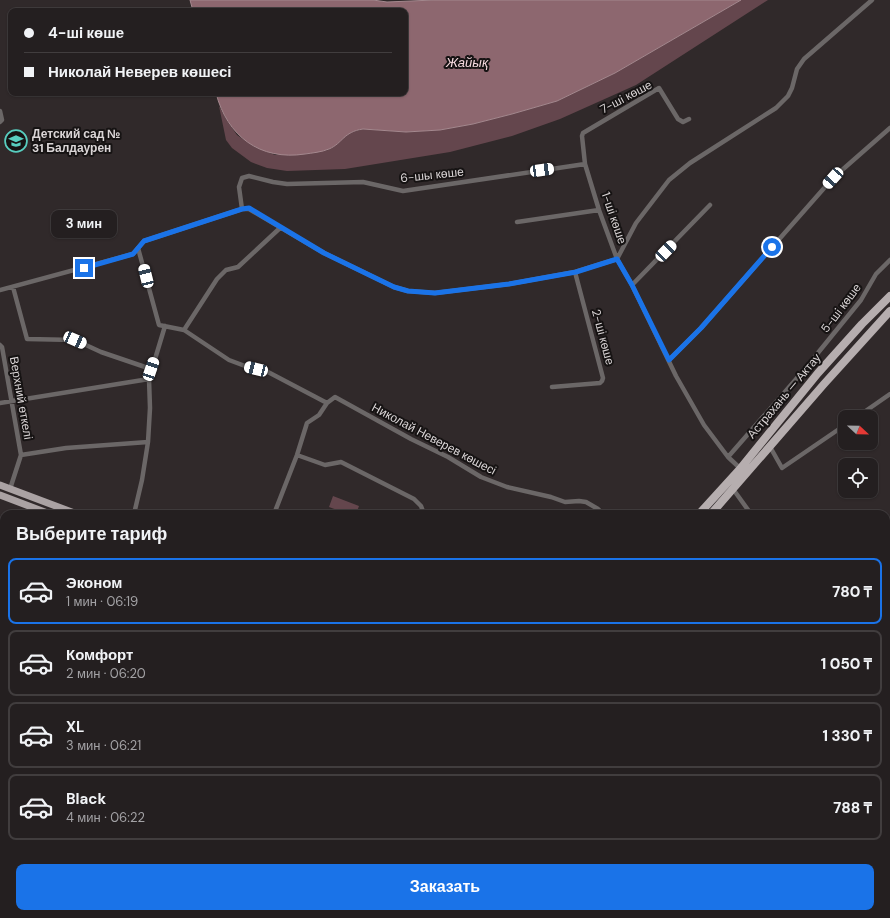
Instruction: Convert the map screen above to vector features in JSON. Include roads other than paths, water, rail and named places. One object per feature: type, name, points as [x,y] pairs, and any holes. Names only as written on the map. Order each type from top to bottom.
[{"type":"highway","name":"Астрахань — Актау","points":[[715,510],[733,489],[765,438],[818,373],[862,324],[890,296]]},
{"type":"highway","name":"Астрахань — Актау","points":[[703,510],[770,446],[862,340],[890,311]]},
{"type":"main road","points":[[0,485],[66,510]]},
{"type":"main road","points":[[0,495],[39,510]]},
{"type":"street","points":[[0,290],[133,254],[144,241],[249,208],[280,228],[324,253],[394,287],[408,291],[435,293],[509,284],[576,272],[617,259],[636,223],[669,180],[690,163],[776,108],[788,96],[792,88],[797,69],[804,59],[872,0]]},
{"type":"street","name":"7-шi көше","points":[[583,133],[658,88],[678,119],[683,122],[689,119]]},
{"type":"street","points":[[0,111],[2,120],[0,122]]},
{"type":"street","points":[[669,360],[701,328],[833,178],[890,128]]},
{"type":"street","name":"1-ші көше","points":[[583,133],[585,164],[599,210],[617,259],[632,285],[676,376],[704,425],[728,457],[743,471]]},
{"type":"street","name":"6-шы көше","points":[[242,209],[239,187],[242,178],[249,176],[287,184],[363,182],[403,191],[585,164]]},
{"type":"street","points":[[632,285],[710,205]]},
{"type":"street","points":[[517,222],[599,210]]},
{"type":"street","points":[[184,330],[217,280],[226,270],[238,267],[280,228]]},
{"type":"street","points":[[138,248],[158,323],[161,326],[184,330],[229,360],[268,372],[327,403],[318,415],[307,423],[297,455],[276,510]]},
{"type":"street","name":"5-шi көше","points":[[728,457],[804,370],[861,300],[876,274],[890,260]]},
{"type":"street","name":"2-ші көше","points":[[552,387],[600,383],[602,382],[603,378],[576,272]]},
{"type":"street","points":[[13,287],[27,339],[75,340],[101,352],[151,369]]},
{"type":"street","points":[[135,510],[142,480],[148,442],[150,408],[149,379],[165,326]]},
{"type":"street","name":"Верхний өткелі","points":[[0,345],[2,347],[21,455]]},
{"type":"street","points":[[0,403],[149,379]]},
{"type":"street","points":[[866,410],[890,394]]},
{"type":"street","name":"Николай Неверев көшесі","points":[[327,403],[335,397],[481,477],[507,487],[551,497],[565,502],[586,502],[600,510]]},
{"type":"street","points":[[765,438],[782,468],[838,430]]},
{"type":"street","points":[[10,489],[21,455],[66,448],[148,442]]},
{"type":"street","points":[[297,455],[325,465],[341,462],[414,499],[421,506],[422,510]]},
{"type":"street","points":[[733,489],[747,510]]},
{"type":"water","name":"Жайық","points":[[190,0],[373,0],[387,2],[434,0],[741,0],[615,73],[557,101],[473,124],[440,130],[406,132],[363,129],[356,130],[347,135],[334,147],[326,150],[289,155],[260,149],[237,133],[228,122],[217,96],[408,96],[408,8],[192,8]]},
{"type":"place","name":"Детский сад № 31 Балдаурен","points":[[16,141]]}]
